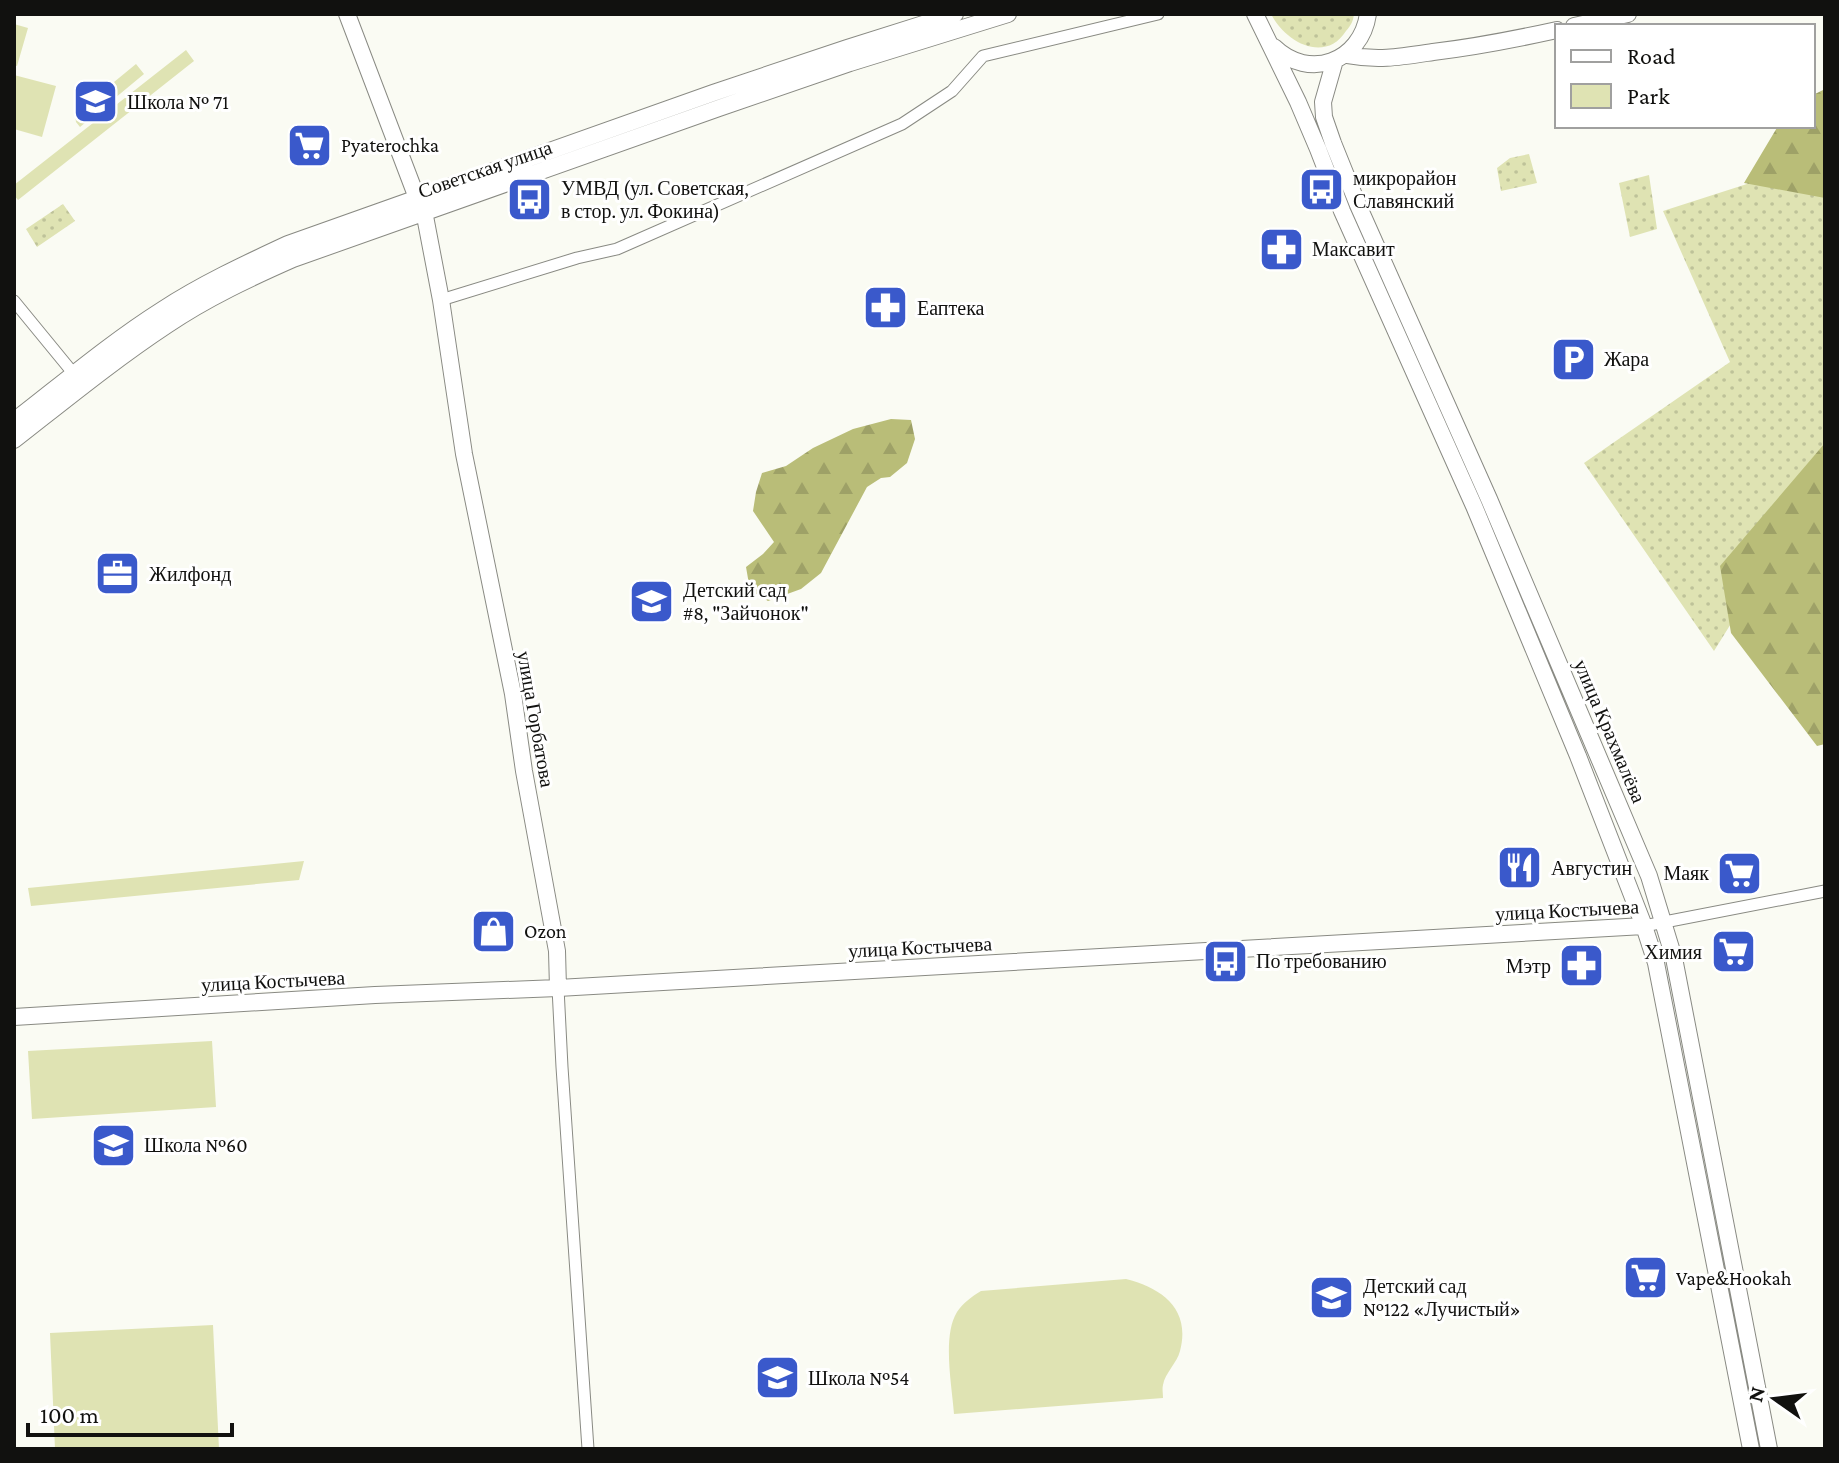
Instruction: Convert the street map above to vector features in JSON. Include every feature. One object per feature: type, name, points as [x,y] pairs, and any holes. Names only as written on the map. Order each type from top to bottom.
[{"type":"main road","name":"улица Горбатова","points":[[347,14],[421,204],[441,300],[464,454],[513,694],[557,951],[558,988]]},
{"type":"main road","name":"Советская улица","points":[[14,421],[168,324],[239,284],[293,259],[421,204],[743,83],[955,14]]},
{"type":"main road","name":"Советская улица","points":[[421,204],[1008,14]]},
{"type":"main road","name":"улица Крахмалёва","points":[[1255,14],[1318,149],[1342,211],[1474,506],[1578,756],[1644,926],[1659,978],[1751,1449]]},
{"type":"main road","name":"улица Крахмалёва","points":[[1368,14],[1363,33],[1340,58],[1323,102],[1324,117],[1358,205],[1489,499],[1649,876],[1674,958],[1769,1449]]},
{"type":"main road","points":[[1583,24],[1628,14]]},
{"type":"main road","points":[[1269,42],[1301,63],[1319,65],[1340,58],[1386,59],[1479,46],[1555,30]]},
{"type":"main road","name":"Советская улица","points":[[14,440],[79,380]]},
{"type":"main road","name":"улица Костычева","points":[[14,1017],[359,995],[558,988],[1644,926]]},
{"type":"street","points":[[441,300],[577,258],[617,249],[902,124],[952,91],[983,56],[1158,14]]},
{"type":"street","points":[[14,301],[79,380]]},
{"type":"street","name":"улица Костычева","points":[[1644,926],[1825,891]]},
{"type":"street","name":"улица Горбатова","points":[[558,988],[588,1449]]},
{"type":"green space","points":[[1271,14],[1354,14],[1350,25],[1337,41],[1317,48],[1295,40]]},
{"type":"green space","points":[[14,24],[28,28],[17,66],[14,65]]},
{"type":"green space","points":[[186,50],[194,61],[18,200],[14,195],[14,185]]},
{"type":"green space","points":[[136,64],[144,74],[80,127],[75,114]]},
{"type":"green space","points":[[14,75],[56,86],[42,137],[14,129]]},
{"type":"green space","points":[[1825,89],[1825,198],[1744,183],[1777,128],[1815,128],[1815,94]]},
{"type":"green space","points":[[1529,154],[1537,183],[1501,191],[1497,168],[1510,158]]},
{"type":"green space","points":[[1778,174],[1825,189],[1825,501],[1801,511],[1714,651],[1584,463],[1730,362],[1663,211]]},
{"type":"green space","points":[[1649,175],[1657,229],[1630,237],[1619,183]]},
{"type":"green space","points":[[63,204],[75,221],[37,247],[26,229]]},
{"type":"green space","points":[[891,419],[911,420],[915,439],[907,463],[890,477],[881,478],[867,487],[821,573],[801,589],[768,601],[750,590],[746,567],[774,542],[753,511],[762,473],[786,466],[813,448],[853,429]]},
{"type":"green space","points":[[1825,443],[1825,744],[1817,746],[1731,633],[1720,566]]},
{"type":"green space","points":[[304,861],[299,880],[31,906],[28,888]]},
{"type":"green space","points":[[212,1041],[216,1107],[32,1119],[28,1051]]},
{"type":"green space","points":[[1126,1279],[1162,1295],[1171,1303],[1181,1323],[1180,1351],[1164,1381],[1163,1398],[954,1414],[950,1334],[957,1312],[971,1298],[981,1291]]},
{"type":"green space","points":[[213,1325],[219,1449],[55,1449],[50,1333]]},
{"type":"place","name":"Школа № 71","points":[[96,102]]},
{"type":"place","name":"Pyaterochka","points":[[310,145]]},
{"type":"place","name":"микрорайон Славянский","points":[[1322,190]]},
{"type":"place","name":"УМВД (ул. Советская, в стор. ул. Фокина)","points":[[530,200]]},
{"type":"place","name":"Максавит","points":[[1281,249]]},
{"type":"place","name":"Еаптека","points":[[886,308]]},
{"type":"place","name":"Жара","points":[[1573,359]]},
{"type":"place","name":"Жилфонд","points":[[118,574]]},
{"type":"place","name":"Детский сад #8, \"Зайчонок\"","points":[[652,602]]},
{"type":"place","name":"Августин","points":[[1520,868]]},
{"type":"place","name":"Маяк","points":[[1740,873]]},
{"type":"place","name":"Ozon","points":[[493,931]]},
{"type":"place","name":"Химия","points":[[1733,952]]},
{"type":"place","name":"По требованию","points":[[1225,961]]},
{"type":"place","name":"Мэтр","points":[[1582,966]]},
{"type":"place","name":"Школа №60","points":[[113,1145]]},
{"type":"place","name":"Vape&Hookah","points":[[1645,1278]]},
{"type":"place","name":"Детский сад №122 «Лучистый»","points":[[1332,1297]]},
{"type":"place","name":"Школа №54","points":[[777,1378]]}]
